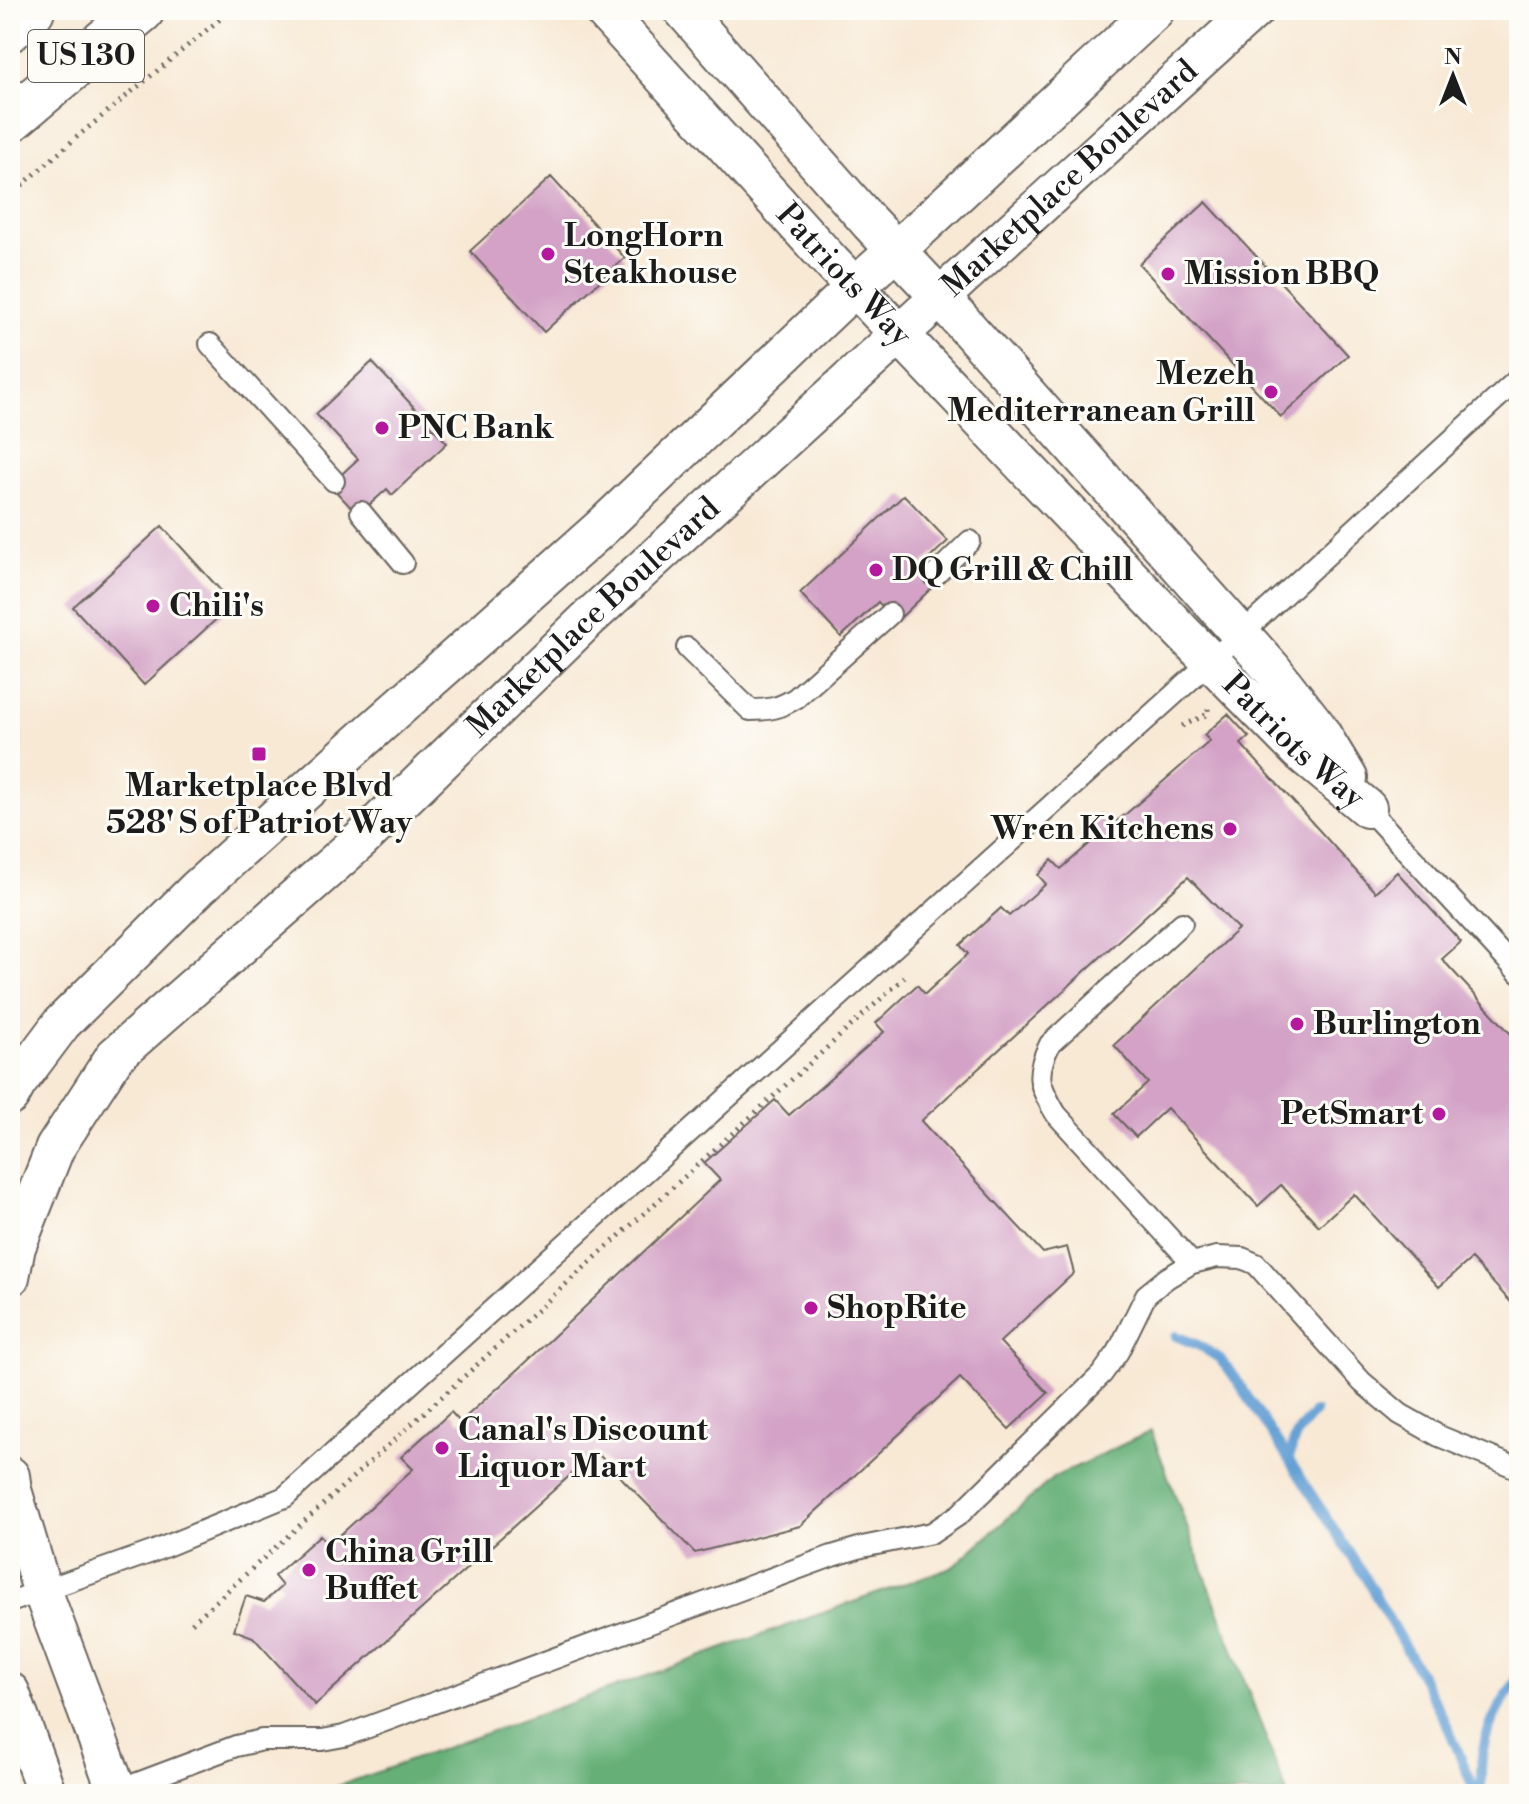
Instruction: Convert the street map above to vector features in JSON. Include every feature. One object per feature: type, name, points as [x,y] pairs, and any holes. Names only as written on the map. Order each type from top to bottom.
[{"type":"highway","name":"US 130","points":[[10,29],[32,10]]},
{"type":"highway","name":"US 130","points":[[10,120],[142,10]]},
{"type":"street","name":"Patriots Way","points":[[603,10],[899,335],[1210,661],[1299,751],[1367,808]]},
{"type":"street","name":"Patriots Way","points":[[683,10],[870,223],[940,297],[1272,669],[1317,727],[1367,808]]},
{"type":"street","name":"Marketplace Boulevard","points":[[10,1096],[62,1023],[198,888],[600,529],[855,287],[1155,10]]},
{"type":"street","name":"Marketplace Boulevard","points":[[10,1277],[16,1247],[55,1148],[115,1056],[362,839],[588,619],[1254,10]]},
{"type":"street","points":[[10,1476],[26,1596],[115,1793]]},
{"type":"street","points":[[10,1692],[47,1794]]},
{"type":"lane","points":[[210,344],[334,481]]},
{"type":"lane","points":[[26,1596],[152,1552],[285,1497],[1241,634],[1519,378]]},
{"type":"lane","points":[[361,512],[403,563]]},
{"type":"lane","points":[[934,576],[970,541]]},
{"type":"lane","points":[[687,648],[750,710],[779,708],[796,698],[890,614]]},
{"type":"lane","points":[[1367,808],[1519,973]]},
{"type":"lane","points":[[1182,923],[1050,1044],[1041,1062],[1041,1088],[1056,1114],[1192,1263]]},
{"type":"lane","points":[[115,1793],[236,1746],[262,1740],[322,1740],[344,1736],[832,1556],[932,1533],[960,1514],[1102,1374],[1118,1352],[1146,1295],[1192,1263],[1217,1257],[1242,1258],[1256,1264],[1362,1382],[1400,1414],[1439,1436],[1519,1469]]},
{"type":"path","points":[[10,196],[231,10]]},
{"type":"path","points":[[1182,726],[1208,714],[1208,707]]},
{"type":"path","points":[[192,1623],[911,971]]},
{"type":"green space","points":[[1151,1431],[1287,1794],[316,1794],[954,1566],[1054,1477]]},
{"type":"building","name":"LongHorn Steakhouse","points":[[551,177],[625,258],[544,332],[470,251]]},
{"type":"building","points":[[1206,202],[1348,355],[1281,417],[1139,264]]},
{"type":"building","name":"PNC Bank","points":[[372,362],[447,443],[392,495],[387,489],[358,515],[330,485],[358,459],[316,414]]},
{"type":"building","name":"DQ Grill & Chill","points":[[904,495],[948,541],[923,564],[939,581],[897,621],[878,602],[841,637],[800,593]]},
{"type":"building","name":"Chili's","points":[[162,526],[233,604],[144,685],[73,607]]},
{"type":"building","points":[[1228,714],[1249,737],[1241,744],[1375,892],[1397,872],[1461,942],[1442,959],[1519,1043],[1519,1311],[1471,1259],[1439,1287],[1354,1194],[1319,1226],[1281,1185],[1258,1206],[1167,1108],[1136,1137],[1114,1114],[1148,1083],[1114,1045],[1238,929],[1188,877],[921,1121],[1043,1253],[1067,1247],[1074,1273],[1000,1342],[1048,1393],[1009,1429],[960,1378],[800,1526],[695,1553],[596,1452],[315,1705],[253,1637],[234,1630],[246,1596],[264,1602],[282,1586],[274,1576],[320,1535],[329,1545],[413,1469],[401,1457],[451,1412],[460,1422],[720,1180],[704,1163],[775,1100],[789,1115],[884,1032],[876,1023],[917,985],[925,994],[968,954],[960,945],[1001,908],[1009,916],[1046,884],[1038,875],[1052,860],[1061,869],[1096,838],[1086,831],[1104,815],[1113,824],[1127,813],[1210,741],[1204,735]]},
{"type":"waterway","points":[[1176,1336],[1219,1358],[1236,1379],[1365,1577],[1448,1727],[1476,1794]]},
{"type":"waterway","points":[[1289,1460],[1298,1433],[1315,1412]]},
{"type":"waterway","points":[[1481,1794],[1481,1761],[1488,1730],[1519,1677]]},
{"type":"place","name":"LongHorn Steakhouse","points":[[548,254]]},
{"type":"place","name":"Mission BBQ","points":[[1168,274]]},
{"type":"place","name":"Mezeh Mediterranean Grill","points":[[1271,392]]},
{"type":"place","name":"PNC Bank","points":[[382,428]]},
{"type":"place","name":"DQ Grill & Chill","points":[[876,570]]},
{"type":"place","name":"Chili's","points":[[153,606]]},
{"type":"place","name":"Marketplace Blvd 528' S of Patriot Way","points":[[259,754]]},
{"type":"place","name":"Wren Kitchens","points":[[1230,829]]},
{"type":"place","name":"Burlington","points":[[1297,1024]]},
{"type":"place","name":"PetSmart","points":[[1439,1114]]},
{"type":"place","name":"ShopRite","points":[[811,1308]]},
{"type":"place","name":"Canal's Discount Liquor Mart","points":[[442,1448]]},
{"type":"place","name":"China Grill Buffet","points":[[309,1570]]}]
